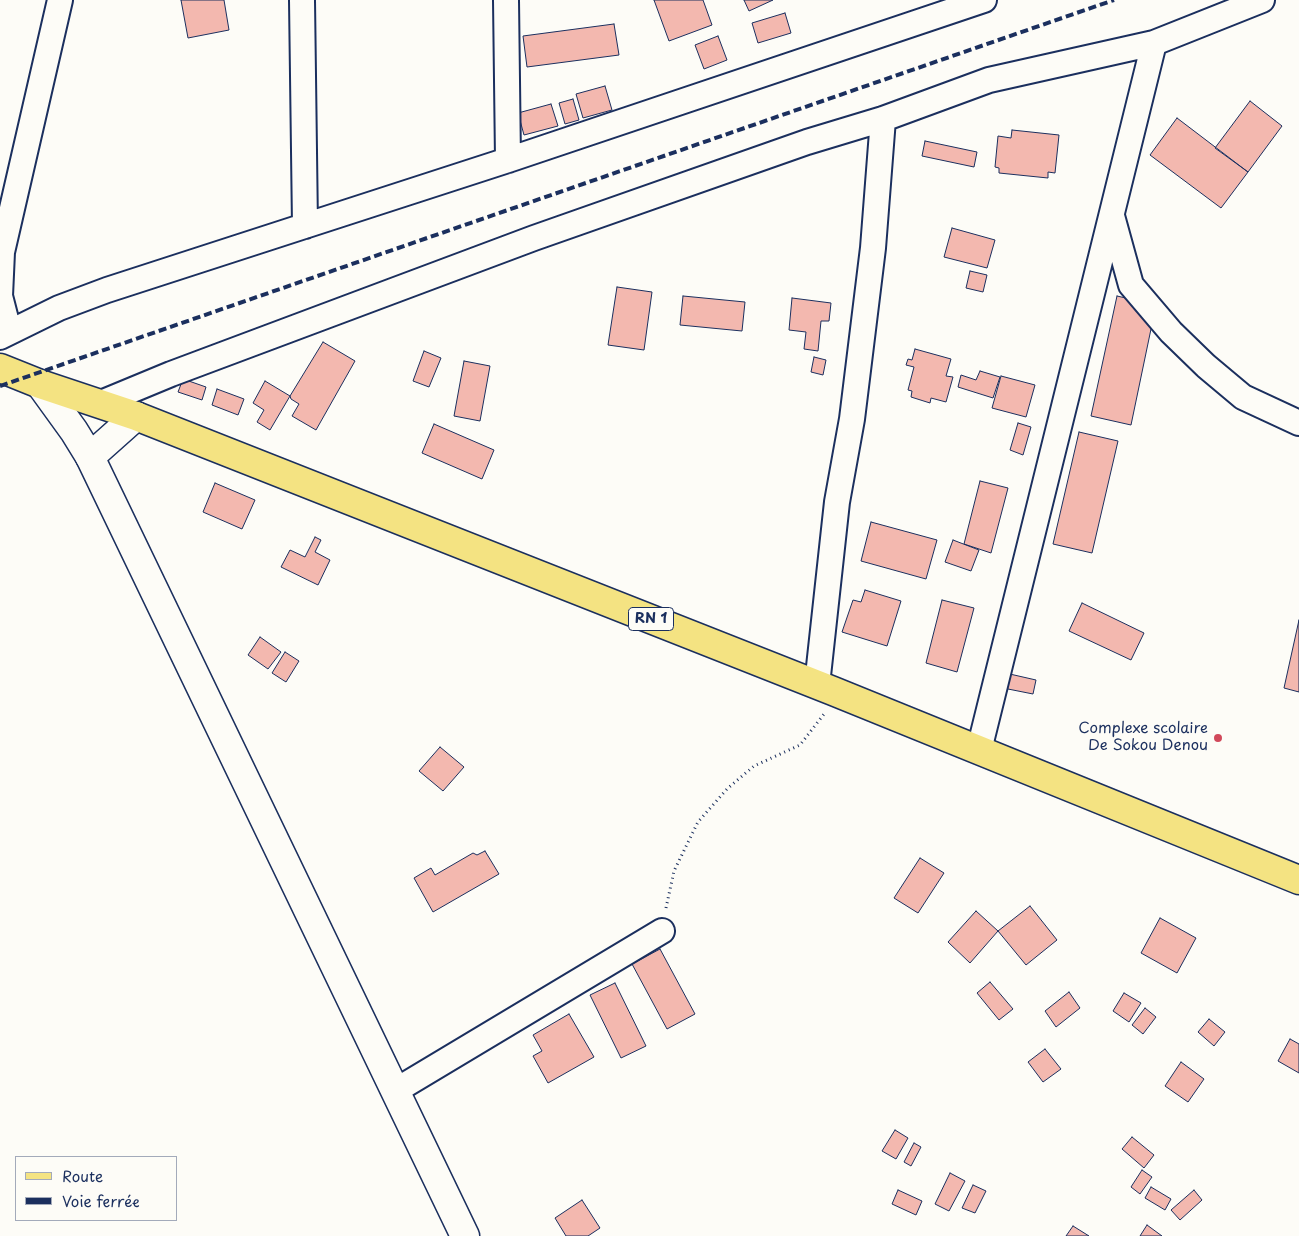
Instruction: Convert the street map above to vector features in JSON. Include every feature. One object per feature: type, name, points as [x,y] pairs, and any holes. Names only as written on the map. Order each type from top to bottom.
[{"type":"main road","name":"RN 1","points":[[0,368],[40,384],[136,416],[825,688],[1299,880]]},
{"type":"street","points":[[60,0],[2,252],[0,296],[4,334],[59,308],[107,290],[508,160],[984,0]]},
{"type":"street","points":[[302,0],[305,226]]},
{"type":"street","points":[[506,0],[508,160]]},
{"type":"street","points":[[101,403],[171,374],[534,238],[807,142],[883,119],[989,80],[1154,43],[1262,0]]},
{"type":"street","points":[[979,750],[1154,43]]},
{"type":"street","points":[[825,688],[837,502],[852,419],[872,248],[883,119]]},
{"type":"street","points":[[1112,214],[1131,285],[1171,332],[1206,366],[1244,397],[1299,423]]},
{"type":"street","points":[[40,384],[90,457],[465,1236]]},
{"type":"street","points":[[90,457],[136,416]]},
{"type":"street","points":[[396,1091],[662,931]]},
{"type":"path","points":[[662,931],[674,871],[698,822],[727,789],[754,766],[800,745],[822,720],[825,688]]},
{"type":"building","points":[[181,0],[224,0],[229,30],[188,38]]},
{"type":"building","points":[[654,0],[703,0],[712,25],[669,41]]},
{"type":"building","points":[[744,0],[773,0],[749,11]]},
{"type":"building","points":[[785,13],[791,33],[758,43],[752,23]]},
{"type":"building","points":[[614,24],[619,55],[527,67],[523,36]]},
{"type":"building","points":[[718,36],[727,60],[704,69],[695,45]]},
{"type":"building","points":[[605,86],[612,110],[583,118],[576,94]]},
{"type":"building","points":[[573,99],[579,120],[565,124],[559,103]]},
{"type":"building","points":[[1250,101],[1282,126],[1248,172],[1215,148]]},
{"type":"building","points":[[551,104],[558,126],[524,135],[518,113]]},
{"type":"building","points":[[1177,118],[1248,172],[1221,208],[1150,155]]},
{"type":"building","points":[[1012,130],[1059,135],[1055,173],[1048,172],[1048,178],[999,173],[999,168],[995,167],[998,136],[1011,138]]},
{"type":"building","points":[[925,141],[977,152],[974,167],[922,156]]},
{"type":"building","points":[[952,228],[995,240],[987,268],[944,257]]},
{"type":"building","points":[[970,271],[987,275],[983,292],[966,288]]},
{"type":"building","points":[[617,287],[652,292],[644,350],[608,345]]},
{"type":"building","points":[[683,296],[745,302],[742,331],[680,325]]},
{"type":"building","points":[[1117,296],[1156,305],[1131,425],[1091,416]]},
{"type":"building","points":[[792,298],[831,303],[829,321],[821,321],[818,351],[804,349],[806,332],[789,330]]},
{"type":"building","points":[[323,342],[355,361],[316,430],[292,416],[299,404],[291,399],[290,396]]},
{"type":"building","points":[[915,349],[951,359],[946,376],[953,377],[946,402],[931,398],[930,403],[911,397],[912,391],[908,390],[914,367],[906,365],[908,359],[912,360]]},
{"type":"building","points":[[424,351],[441,358],[429,387],[413,381]]},
{"type":"building","points":[[814,357],[826,360],[823,375],[811,372]]},
{"type":"building","points":[[464,361],[490,366],[480,421],[454,416]]},
{"type":"building","points":[[980,371],[1000,377],[993,398],[958,387],[961,375],[976,380]]},
{"type":"building","points":[[1001,376],[1035,385],[1026,417],[992,408]]},
{"type":"building","points":[[183,379],[206,387],[202,400],[178,392]]},
{"type":"building","points":[[265,381],[290,396],[270,430],[257,422],[264,410],[253,403]]},
{"type":"building","points":[[217,389],[244,399],[238,415],[212,405]]},
{"type":"building","points":[[1018,423],[1031,427],[1023,455],[1010,450]]},
{"type":"building","points":[[434,424],[494,450],[482,479],[422,453]]},
{"type":"building","points":[[1079,432],[1118,441],[1092,553],[1053,544]]},
{"type":"building","points":[[980,481],[1008,488],[991,553],[964,544]]},
{"type":"building","points":[[215,483],[255,500],[242,529],[203,512]]},
{"type":"building","points":[[871,522],[937,540],[926,579],[861,561]]},
{"type":"building","points":[[315,537],[321,540],[315,552],[330,560],[318,585],[281,567],[290,550],[305,557]]},
{"type":"building","points":[[953,540],[979,550],[971,571],[945,562]]},
{"type":"building","points":[[865,590],[901,601],[887,646],[842,632],[853,600],[861,602]]},
{"type":"building","points":[[942,600],[974,608],[957,672],[926,663]]},
{"type":"building","points":[[1082,603],[1144,633],[1131,660],[1069,631]]},
{"type":"building","points":[[1299,620],[1299,692],[1284,688]]},
{"type":"building","points":[[260,637],[281,652],[268,669],[248,655]]},
{"type":"building","points":[[285,652],[299,661],[286,682],[272,673]]},
{"type":"building","points":[[1001,672],[1036,680],[1033,694],[998,687]]},
{"type":"building","points":[[440,747],[464,767],[443,791],[419,771]]},
{"type":"building","points":[[485,851],[499,874],[433,912],[414,878],[431,868],[435,875],[473,853],[477,855]]},
{"type":"building","points":[[920,858],[944,873],[918,913],[894,898]]},
{"type":"building","points":[[1030,906],[1057,940],[1026,965],[998,931]]},
{"type":"building","points":[[976,911],[998,931],[970,963],[948,942]]},
{"type":"building","points":[[1160,918],[1196,938],[1177,973],[1141,953]]},
{"type":"building","points":[[660,949],[695,1014],[667,1029],[632,964]]},
{"type":"building","points":[[990,982],[1013,1009],[999,1020],[977,993]]},
{"type":"building","points":[[615,983],[646,1046],[621,1058],[590,995]]},
{"type":"building","points":[[1069,992],[1080,1008],[1056,1027],[1045,1011]]},
{"type":"building","points":[[1124,993],[1141,1003],[1129,1022],[1113,1011]]},
{"type":"building","points":[[1145,1008],[1156,1017],[1143,1034],[1132,1025]]},
{"type":"building","points":[[569,1014],[594,1057],[548,1083],[533,1056],[542,1051],[533,1035]]},
{"type":"building","points":[[1209,1019],[1225,1032],[1214,1046],[1198,1032]]},
{"type":"building","points":[[1290,1039],[1299,1044],[1299,1073],[1278,1061]]},
{"type":"building","points":[[1045,1049],[1061,1069],[1043,1082],[1028,1062]]},
{"type":"building","points":[[1181,1062],[1204,1079],[1188,1102],[1165,1086]]},
{"type":"building","points":[[895,1130],[908,1138],[896,1159],[882,1151]]},
{"type":"building","points":[[1132,1137],[1154,1155],[1144,1168],[1122,1149]]},
{"type":"building","points":[[914,1143],[921,1147],[911,1166],[904,1162]]},
{"type":"building","points":[[1142,1170],[1152,1177],[1140,1194],[1131,1187]]},
{"type":"building","points":[[950,1173],[965,1181],[949,1211],[935,1204]]},
{"type":"building","points":[[973,1185],[986,1191],[975,1213],[962,1208]]},
{"type":"building","points":[[1151,1187],[1171,1199],[1165,1210],[1145,1198]]},
{"type":"building","points":[[898,1190],[922,1201],[916,1215],[892,1204]]},
{"type":"building","points":[[1194,1190],[1202,1200],[1180,1220],[1171,1210]]},
{"type":"building","points":[[582,1200],[600,1228],[588,1236],[566,1236],[555,1218]]},
{"type":"building","points":[[1147,1225],[1162,1236],[1140,1236]]},
{"type":"building","points":[[1073,1226],[1089,1236],[1066,1236]]},
{"type":"railway","points":[[0,386],[1114,0]]},
{"type":"place","name":"Complexe scolaire De Sokou Denou","points":[[1218,738]]}]
